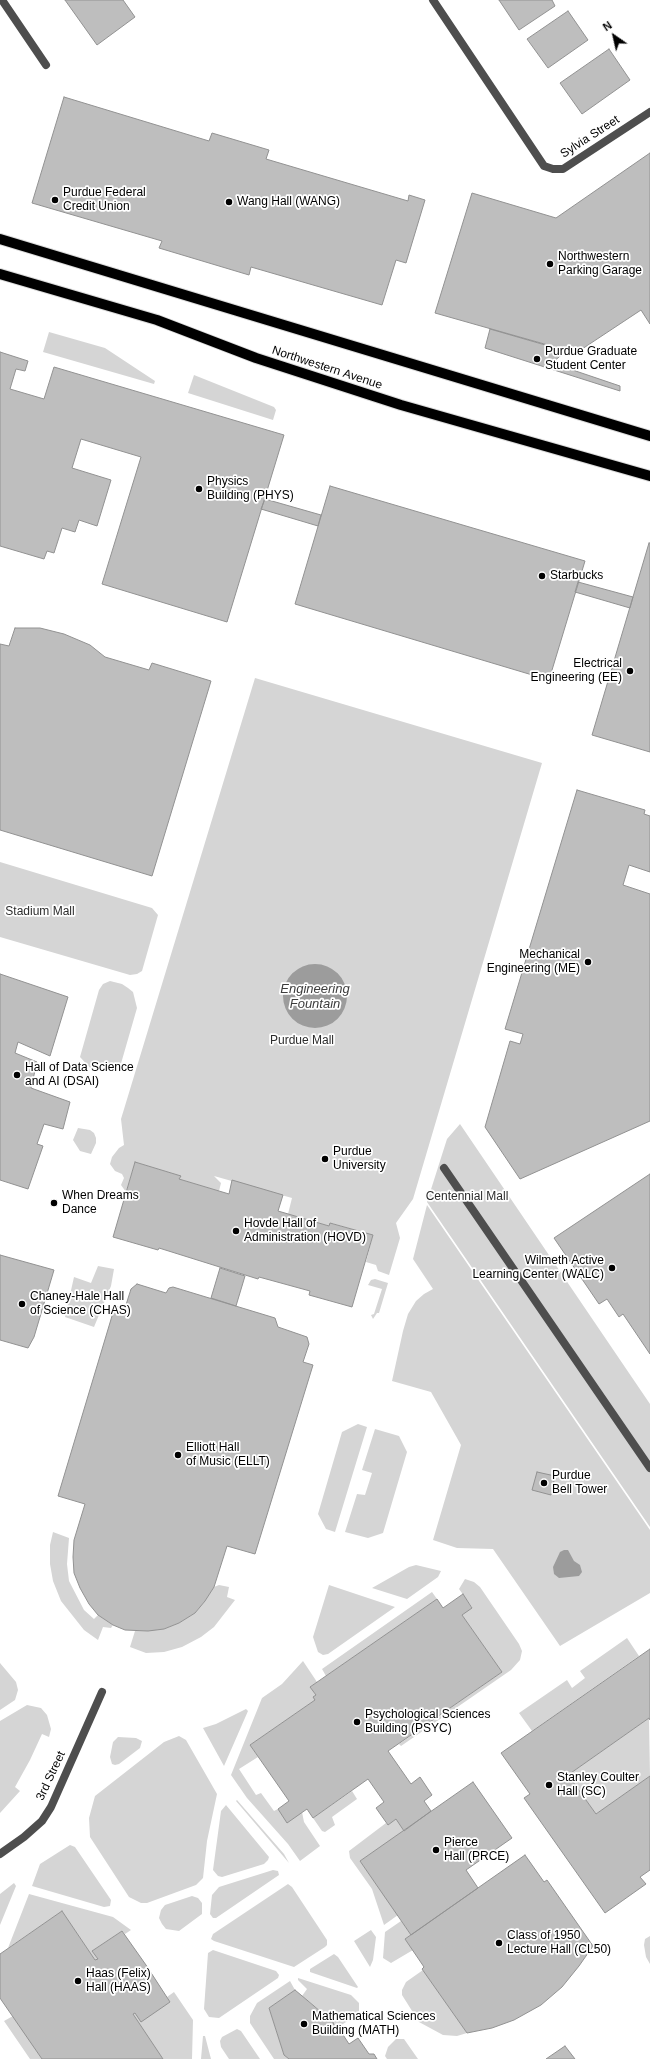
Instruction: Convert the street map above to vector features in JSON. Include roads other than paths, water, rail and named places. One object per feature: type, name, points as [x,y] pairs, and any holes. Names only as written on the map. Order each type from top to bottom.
[{"type":"main road","points":[[0,239],[650,436]]},
{"type":"main road","name":"Northwestern Avenue","points":[[0,274],[157,320],[256,358],[401,405],[650,476]]},
{"type":"street","points":[[2,0],[46,65]]},
{"type":"street","name":"Sylvia Street","points":[[433,0],[544,166],[553,169],[563,169],[650,112]]},
{"type":"street","points":[[444,1168],[650,1468]]},
{"type":"street","name":"3rd Street","points":[[0,1854],[24,1837],[45,1816],[51,1807],[102,1692]]},
{"type":"water","name":"Engineering Fountain","points":[[309,964],[321,964],[338,973],[345,984],[347,996],[345,1008],[338,1019],[321,1028],[309,1028],[297,1023],[288,1014],[283,1002],[283,990],[288,978],[297,969]]},
{"type":"water","points":[[568,1550],[574,1561],[580,1565],[582,1572],[579,1576],[559,1578],[554,1574],[553,1567],[560,1552]]},
{"type":"place","name":"Purdue Federal Credit Union","points":[[55,200]]},
{"type":"place","name":"Wang Hall (WANG)","points":[[229,202]]},
{"type":"place","name":"Northwestern Parking Garage","points":[[550,264]]},
{"type":"place","name":"Purdue Graduate Student Center","points":[[537,359]]},
{"type":"place","name":"Physics Building (PHYS)","points":[[199,489]]},
{"type":"place","name":"Starbucks","points":[[542,576]]},
{"type":"place","name":"Electrical Engineering (EE)","points":[[630,671]]},
{"type":"place","name":"Mechanical Engineering (ME)","points":[[588,962]]},
{"type":"place","name":"Hall of Data Science and AI (DSAI)","points":[[17,1075]]},
{"type":"place","name":"Purdue University","points":[[325,1159]]},
{"type":"place","name":"When Dreams Dance","points":[[54,1203]]},
{"type":"place","name":"Hovde Hall of Administration (HOVD)","points":[[236,1231]]},
{"type":"place","name":"Wilmeth Active Learning Center (WALC)","points":[[612,1268]]},
{"type":"place","name":"Chaney-Hale Hall of Science (CHAS)","points":[[22,1304]]},
{"type":"place","name":"Elliott Hall of Music (ELLT)","points":[[178,1455]]},
{"type":"place","name":"Purdue Bell Tower","points":[[544,1483]]},
{"type":"place","name":"Psychological Sciences Building (PSYC)","points":[[357,1722]]},
{"type":"place","name":"Stanley Coulter Hall (SC)","points":[[549,1785]]},
{"type":"place","name":"Pierce Hall (PRCE)","points":[[436,1850]]},
{"type":"place","name":"Class of 1950 Lecture Hall (CL50)","points":[[499,1943]]},
{"type":"place","name":"Haas (Felix) Hall (HAAS)","points":[[78,1981]]},
{"type":"place","name":"Mathematical Sciences Building (MATH)","points":[[304,2024]]},
{"type":"park label","name":"Stadium Mall","points":[[40,912]]},
{"type":"park label","name":"Purdue Mall","points":[[302,1041]]},
{"type":"park label","name":"Centennial Mall","points":[[467,1197]]}]
